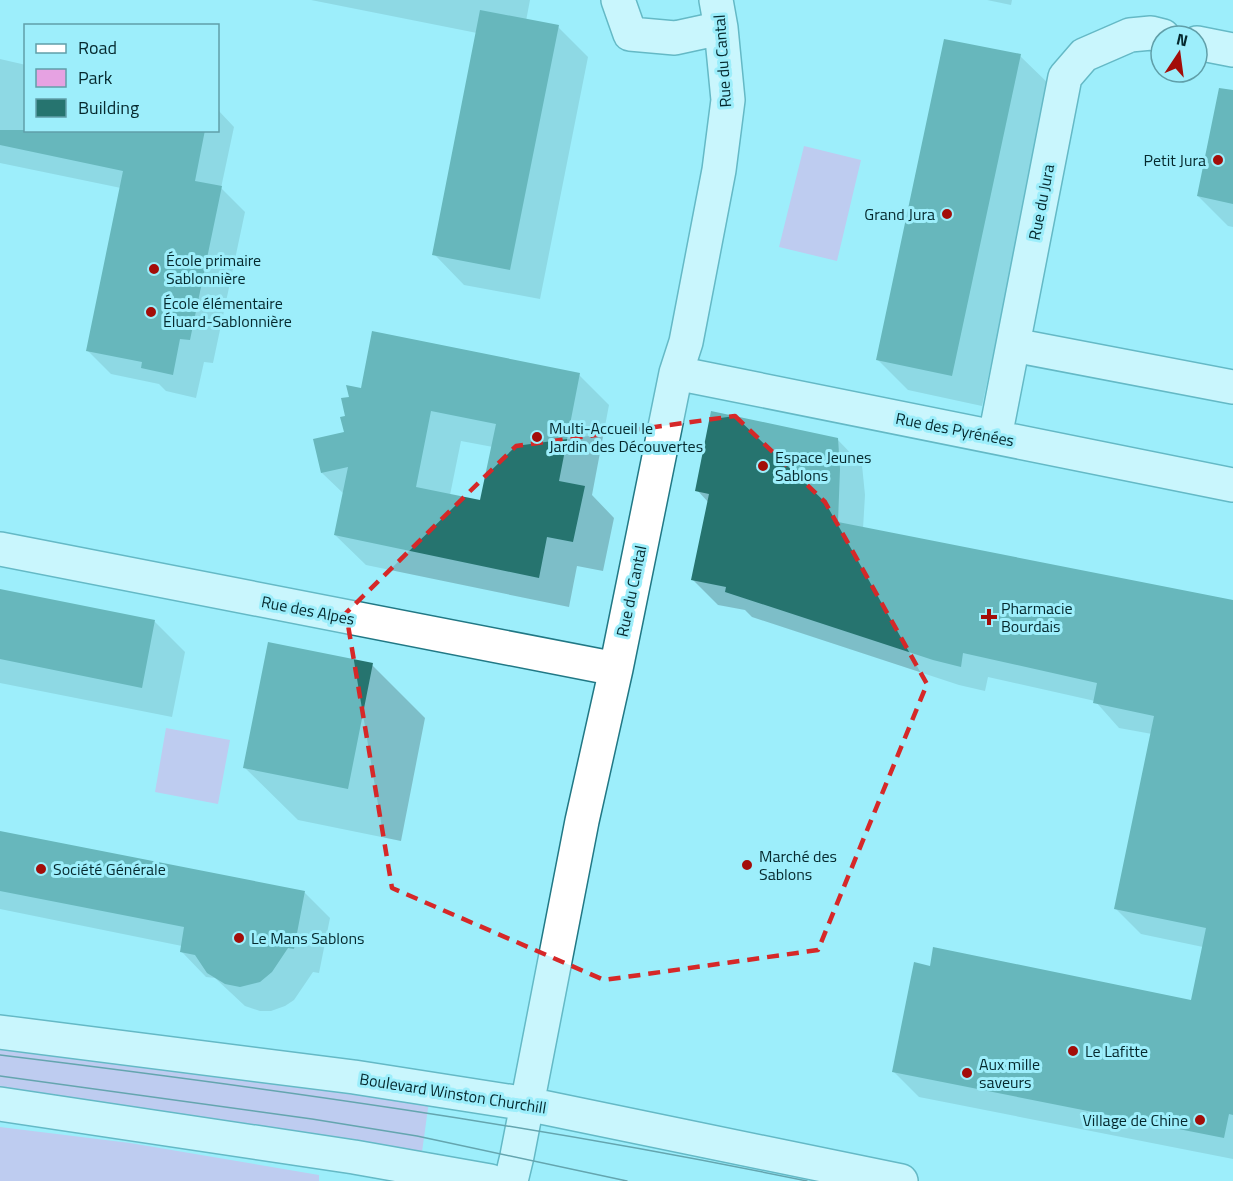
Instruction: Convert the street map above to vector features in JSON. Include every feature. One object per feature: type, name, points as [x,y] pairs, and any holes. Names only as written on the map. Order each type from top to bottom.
[{"type":"street","points":[[618,0],[630,34],[675,38],[718,14]]},
{"type":"street","name":"Rue du Cantal","points":[[511,1181],[582,821],[616,669],[676,373],[686,342],[719,170],[728,100],[718,14]]},
{"type":"street","name":"Rue du Jura","points":[[994,437],[1065,77],[1084,55],[1130,35],[1149,33]]},
{"type":"street","points":[[1209,45],[1233,50]]},
{"type":"street","points":[[1013,345],[1233,387]]},
{"type":"street","name":"Rue des Pyrénées","points":[[676,373],[1233,485]]},
{"type":"street","name":"Rue des Alpes","points":[[0,549],[616,669]]},
{"type":"street","name":"Boulevard Winston Churchill","points":[[0,1032],[354,1077],[527,1104],[901,1181]]},
{"type":"street","points":[[0,1104],[352,1169],[490,1181]]},
{"type":"highlighted area","points":[[735,416],[825,502],[927,684],[818,950],[604,980],[392,888],[346,613],[516,446]]},
{"type":"green space","points":[[804,146],[861,160],[837,261],[779,247]]},
{"type":"green space","points":[[166,728],[230,740],[218,804],[155,792]]},
{"type":"green space","points":[[0,1043],[429,1101],[422,1152],[0,1090]]},
{"type":"green space","points":[[0,1127],[130,1143],[319,1175],[319,1181],[0,1181]]},
{"type":"building","points":[[480,10],[559,25],[510,270],[432,255]]},
{"type":"building","name":"Grand Jura","points":[[944,39],[1021,54],[952,376],[876,360]]},
{"type":"building","name":"Petit Jura","points":[[1219,88],[1233,90],[1233,204],[1197,196]]},
{"type":"building","name":"École primaire Sablonnière","points":[[0,130],[205,132],[195,181],[222,186],[190,340],[180,339],[173,375],[141,368],[142,362],[86,351],[123,171],[0,145]]},
{"type":"building","points":[[372,331],[580,373],[559,481],[585,486],[573,542],[547,537],[539,578],[334,535],[348,467],[321,473],[313,439],[344,432],[340,417],[345,416],[341,398],[349,397],[346,385],[361,388]],"holes":[[[431,411],[496,424],[480,500],[416,487]]]},
{"type":"building","points":[[711,411],[838,438],[840,469],[838,522],[1233,600],[1233,1115],[1229,1114],[1224,1138],[892,1072],[914,962],[930,966],[933,947],[1191,1000],[1206,928],[1114,909],[1154,716],[1093,703],[1097,683],[963,653],[961,667],[933,660],[725,592],[726,587],[691,580],[709,494],[695,491]]},
{"type":"building","points":[[0,589],[155,620],[142,688],[0,659]]},
{"type":"building","points":[[268,642],[373,663],[348,789],[243,768]]},
{"type":"building","points":[[0,831],[305,891],[294,949],[288,948],[272,972],[260,982],[240,987],[225,984],[207,973],[195,955],[180,952],[184,927],[0,891]]},
{"type":"tram line","points":[[0,1055],[405,1110],[606,1143],[807,1181]]},
{"type":"tram line","points":[[0,1076],[312,1119],[417,1136],[627,1181]]},
{"type":"place","name":"Petit Jura","points":[[1218,160]]},
{"type":"place","name":"Grand Jura","points":[[947,214]]},
{"type":"place","name":"École primaire Sablonnière","points":[[154,269]]},
{"type":"place","name":"École élémentaire Éluard-Sablonnière","points":[[151,312]]},
{"type":"place","name":"Multi-Accueil le Jardin des Découvertes","points":[[537,437]]},
{"type":"place","name":"Espace Jeunes Sablons","points":[[763,466]]},
{"type":"place","name":"Pharmacie Bourdais","points":[[989,617]]},
{"type":"place","name":"Marché des Sablons","points":[[747,865]]},
{"type":"place","name":"Société Générale","points":[[41,869]]},
{"type":"place","name":"Le Mans Sablons","points":[[239,938]]},
{"type":"place","name":"Le Lafitte","points":[[1073,1051]]},
{"type":"place","name":"Aux mille saveurs","points":[[967,1073]]},
{"type":"place","name":"Village de Chine","points":[[1200,1120]]}]
